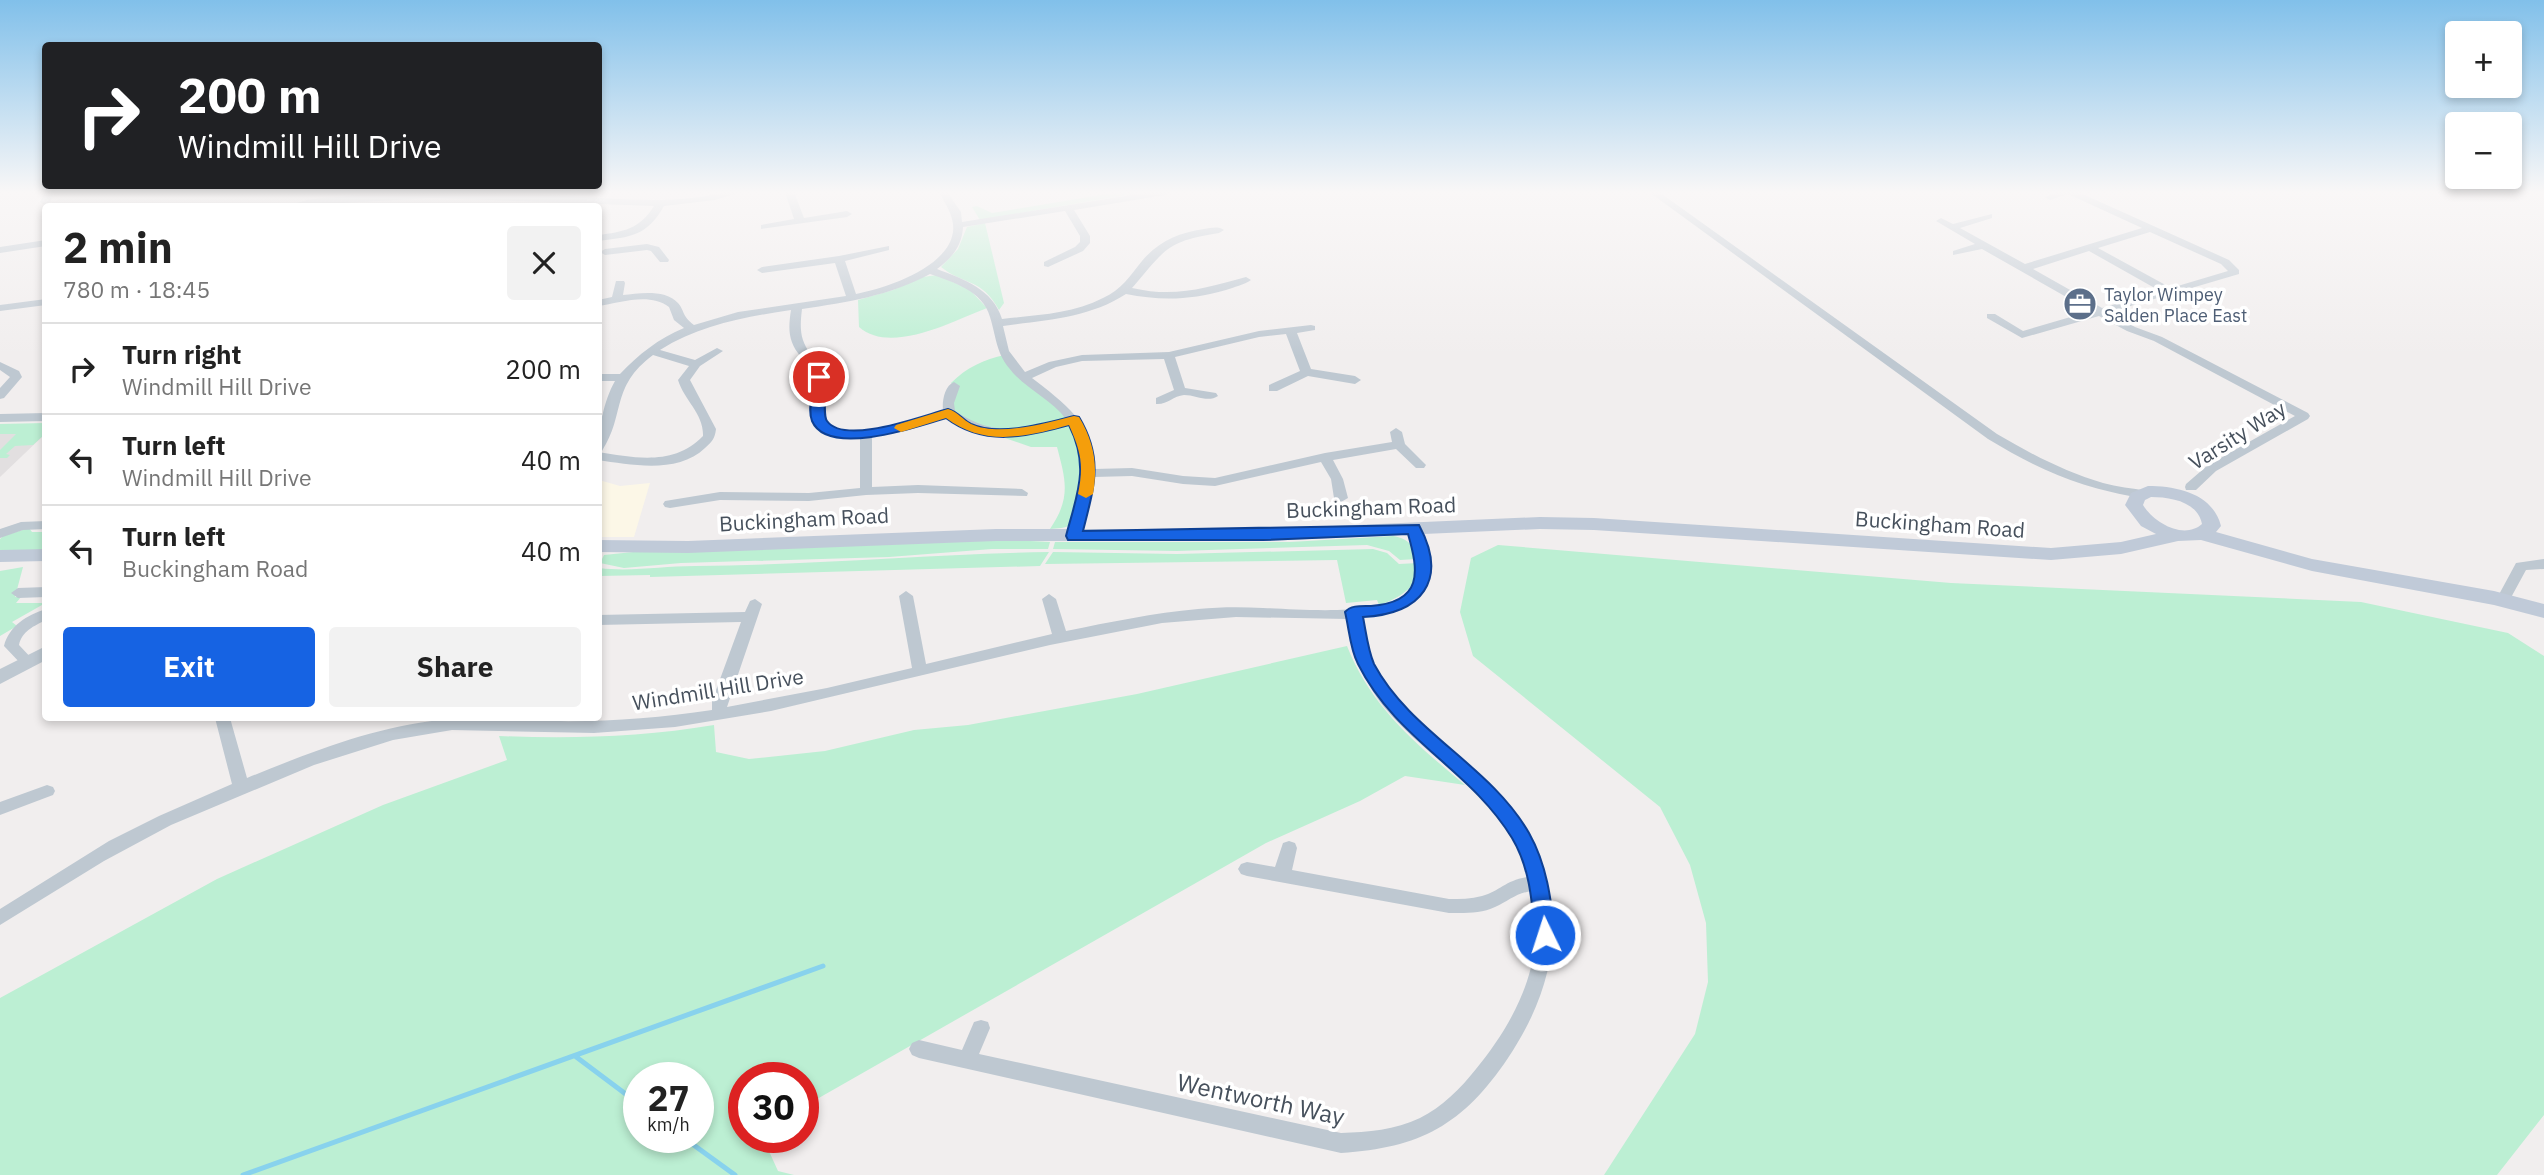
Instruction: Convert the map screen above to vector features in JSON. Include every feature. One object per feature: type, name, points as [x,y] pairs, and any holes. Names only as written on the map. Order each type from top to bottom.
[{"type":"main road","points":[[2144,544],[2145,521],[2138,499],[2165,492],[2183,496],[2200,505],[2206,526]]},
{"type":"main road","points":[[2145,521],[2161,530],[2180,535],[2206,526],[2251,546],[2312,565],[2503,600],[2544,611]]},
{"type":"main road","name":"Buckingham Road","points":[[602,547],[688,547],[996,535],[1263,535],[1540,523],[1594,524],[2052,554],[2094,552],[2180,535]]},
{"type":"main road","points":[[0,556],[42,555]]},
{"type":"street","points":[[0,250],[21,247]]},
{"type":"street","points":[[602,260],[604,247]]},
{"type":"street","points":[[605,252],[648,247],[655,248],[659,257],[664,260]]},
{"type":"street","points":[[762,270],[839,259],[885,247]]},
{"type":"street","points":[[602,441],[609,429],[614,393],[623,378],[652,351],[692,329],[736,316],[852,299],[893,288],[930,270],[955,247]]},
{"type":"street","points":[[1048,264],[1082,247]]},
{"type":"street","points":[[997,323],[1069,312],[1102,303],[1124,290],[1149,259],[1163,247]]},
{"type":"street","points":[[1730,247],[1980,427],[2044,464],[2138,499]]},
{"type":"street","points":[[1956,253],[1977,247]]},
{"type":"street","points":[[1986,247],[2102,312]]},
{"type":"street","points":[[2024,268],[2089,247],[2169,292]]},
{"type":"street","points":[[1991,316],[2022,335],[2235,272],[2225,262],[2192,247]]},
{"type":"street","points":[[839,259],[852,299]]},
{"type":"street","points":[[930,270],[961,282],[979,293],[994,312],[1005,355],[1023,378],[1052,398],[1074,420],[1085,443],[1090,473],[1074,536]]},
{"type":"street","points":[[1124,290],[1153,298],[1176,298],[1246,280]]},
{"type":"street","points":[[617,300],[620,283]]},
{"type":"street","points":[[602,302],[662,297],[674,305],[678,318],[692,329]]},
{"type":"street","points":[[0,308],[42,303]]},
{"type":"street","points":[[797,305],[795,337],[819,377],[821,393],[817,412],[820,422],[830,430],[866,435],[948,413]]},
{"type":"street","name":"Varsity Way","points":[[2102,312],[2304,416],[2212,468],[2191,487]]},
{"type":"street","points":[[1023,378],[1053,364],[1082,358],[1169,355],[1259,334],[1311,328]]},
{"type":"street","points":[[1290,330],[1306,372]]},
{"type":"street","points":[[652,351],[696,364]]},
{"type":"street","points":[[602,456],[659,462],[686,456],[704,444],[709,437],[709,423],[685,388],[684,380],[696,364],[717,351]]},
{"type":"street","points":[[1169,355],[1181,391]]},
{"type":"street","points":[[0,395],[16,377],[9,366]]},
{"type":"street","points":[[1273,388],[1306,372],[1354,380]]},
{"type":"street","points":[[602,377],[623,378]]},
{"type":"street","points":[[948,413],[954,386]]},
{"type":"street","points":[[1160,401],[1181,391],[1212,397]]},
{"type":"street","points":[[948,413],[966,427],[989,434],[1041,429],[1074,420]]},
{"type":"street","points":[[0,418],[42,417]]},
{"type":"street","points":[[866,435],[866,491]]},
{"type":"street","points":[[1090,473],[1132,472],[1215,482],[1397,439],[1420,465]]},
{"type":"street","points":[[1325,457],[1337,479],[1341,498]]},
{"type":"street","points":[[670,504],[691,505],[751,494],[809,497],[866,491],[985,486],[1022,493]]},
{"type":"street","points":[[3,530],[42,525]]},
{"type":"street","name":"Windmill Hill Drive","points":[[0,918],[132,837],[241,787],[314,757],[372,738],[437,722],[601,727],[652,724],[719,715],[1061,639],[1180,616],[1244,612],[1379,611],[1411,597],[1421,585],[1423,561],[1414,529]]},
{"type":"street","points":[[2503,600],[2521,566],[2544,564]]},
{"type":"street","points":[[18,593],[42,592]]},
{"type":"street","points":[[906,596],[920,671]]},
{"type":"street","points":[[1049,598],[1061,639]]},
{"type":"street","points":[[602,621],[752,611],[720,701],[719,715]]},
{"type":"street","name":"Wentworth Way","points":[[919,1049],[1341,1143],[1371,1142],[1402,1136],[1430,1125],[1455,1107],[1511,1040],[1525,1015],[1543,964],[1545,935],[1540,883],[1521,836],[1499,806],[1477,783],[1405,720],[1387,698],[1364,661],[1353,612]]},
{"type":"street","points":[[28,662],[11,646],[12,638],[22,628],[42,616]]},
{"type":"street","points":[[0,677],[42,654]]},
{"type":"street","points":[[223,721],[241,787]]},
{"type":"street","points":[[0,809],[47,791]]},
{"type":"street","points":[[1282,875],[1289,848]]},
{"type":"street","points":[[1247,869],[1449,906],[1489,902],[1515,886],[1540,883]]},
{"type":"street","points":[[967,1059],[981,1028]]},
{"type":"shaded area","points":[[0,430],[42,434],[42,437],[0,477]]},
{"type":"shaded area","points":[[602,481],[620,486],[650,483],[634,537],[602,537]]},
{"type":"green space","points":[[959,247],[991,247],[1004,303],[999,310],[986,292],[941,267]]},
{"type":"green space","points":[[937,275],[969,289],[987,308],[940,327],[905,337],[872,335],[859,327],[858,300],[893,290],[923,277]]},
{"type":"green space","points":[[1005,355],[1074,420],[989,434],[949,413],[954,386],[951,383],[976,365]]},
{"type":"green space","points":[[42,423],[42,437],[33,445],[15,446],[6,454],[10,455],[7,458],[0,458],[0,450],[16,434],[0,434],[0,424]]},
{"type":"green space","points":[[1068,425],[1075,432],[1079,443],[1082,489],[1076,516],[1071,524],[1064,528],[1050,529],[1061,508],[1065,489],[1057,447],[1031,447],[1002,437]]},
{"type":"green space","points":[[29,528],[32,532],[42,532],[42,551],[0,550],[0,539]]},
{"type":"green space","points":[[1393,536],[1409,543],[1417,559],[1400,560],[1389,551],[1367,545],[1177,551],[1053,549],[1055,542],[1290,542]]},
{"type":"green space","points":[[995,539],[1050,542],[1048,549],[992,549],[889,557],[681,563],[624,568],[602,563],[604,555]]},
{"type":"green space","points":[[1498,545],[1951,583],[2361,602],[2508,633],[2544,656],[2544,1115],[2497,1175],[1604,1175],[1695,1034],[1708,982],[1706,923],[1690,865],[1660,807],[1473,656],[1460,612],[1471,558]]},
{"type":"green space","points":[[1373,549],[1387,553],[1399,564],[1418,563],[1416,579],[1412,585],[1401,595],[1379,605],[1377,600],[1346,603],[1337,560],[1045,564],[1053,552],[1177,554]]},
{"type":"green space","points":[[1049,552],[1040,566],[650,577],[602,576],[602,568],[784,564]]},
{"type":"green space","points":[[23,567],[15,597],[21,597],[16,603],[42,605],[12,622],[17,626],[0,636],[0,571]]},
{"type":"green space","points":[[1347,646],[1357,668],[1382,706],[1412,739],[1465,785],[1405,776],[1360,801],[1266,843],[819,1098],[819,1062],[728,1062],[728,1153],[770,1153],[778,1171],[794,1175],[0,1175],[0,998],[217,879],[383,805],[507,760],[499,736],[607,736],[714,725],[716,752],[749,759],[825,751],[914,730],[968,725],[1137,694]]},
{"type":"waterway","points":[[243,1175],[823,966]]},
{"type":"waterway","points":[[575,1056],[623,1092]]},
{"type":"waterway","points":[[705,1153],[735,1175]]},
{"type":"slow traffic","points":[[901,428],[948,413],[966,427],[989,434],[1041,429],[1074,420],[1088,452],[1090,473],[1086,494]]},
{"type":"place","name":"Taylor Wimpey Salden Place East","points":[[2080,304]]},
{"type":"route","points":[[819,377],[821,393],[817,412],[820,422],[830,430],[847,434],[866,435],[887,431],[948,413],[966,427],[989,434],[1041,429],[1074,420],[1088,452],[1090,473],[1074,536],[1263,535],[1414,529],[1423,561],[1421,585],[1411,597],[1397,605],[1379,611],[1353,612],[1364,661],[1387,698],[1405,720],[1477,783],[1499,806],[1521,836],[1540,883],[1545,935]]}]
